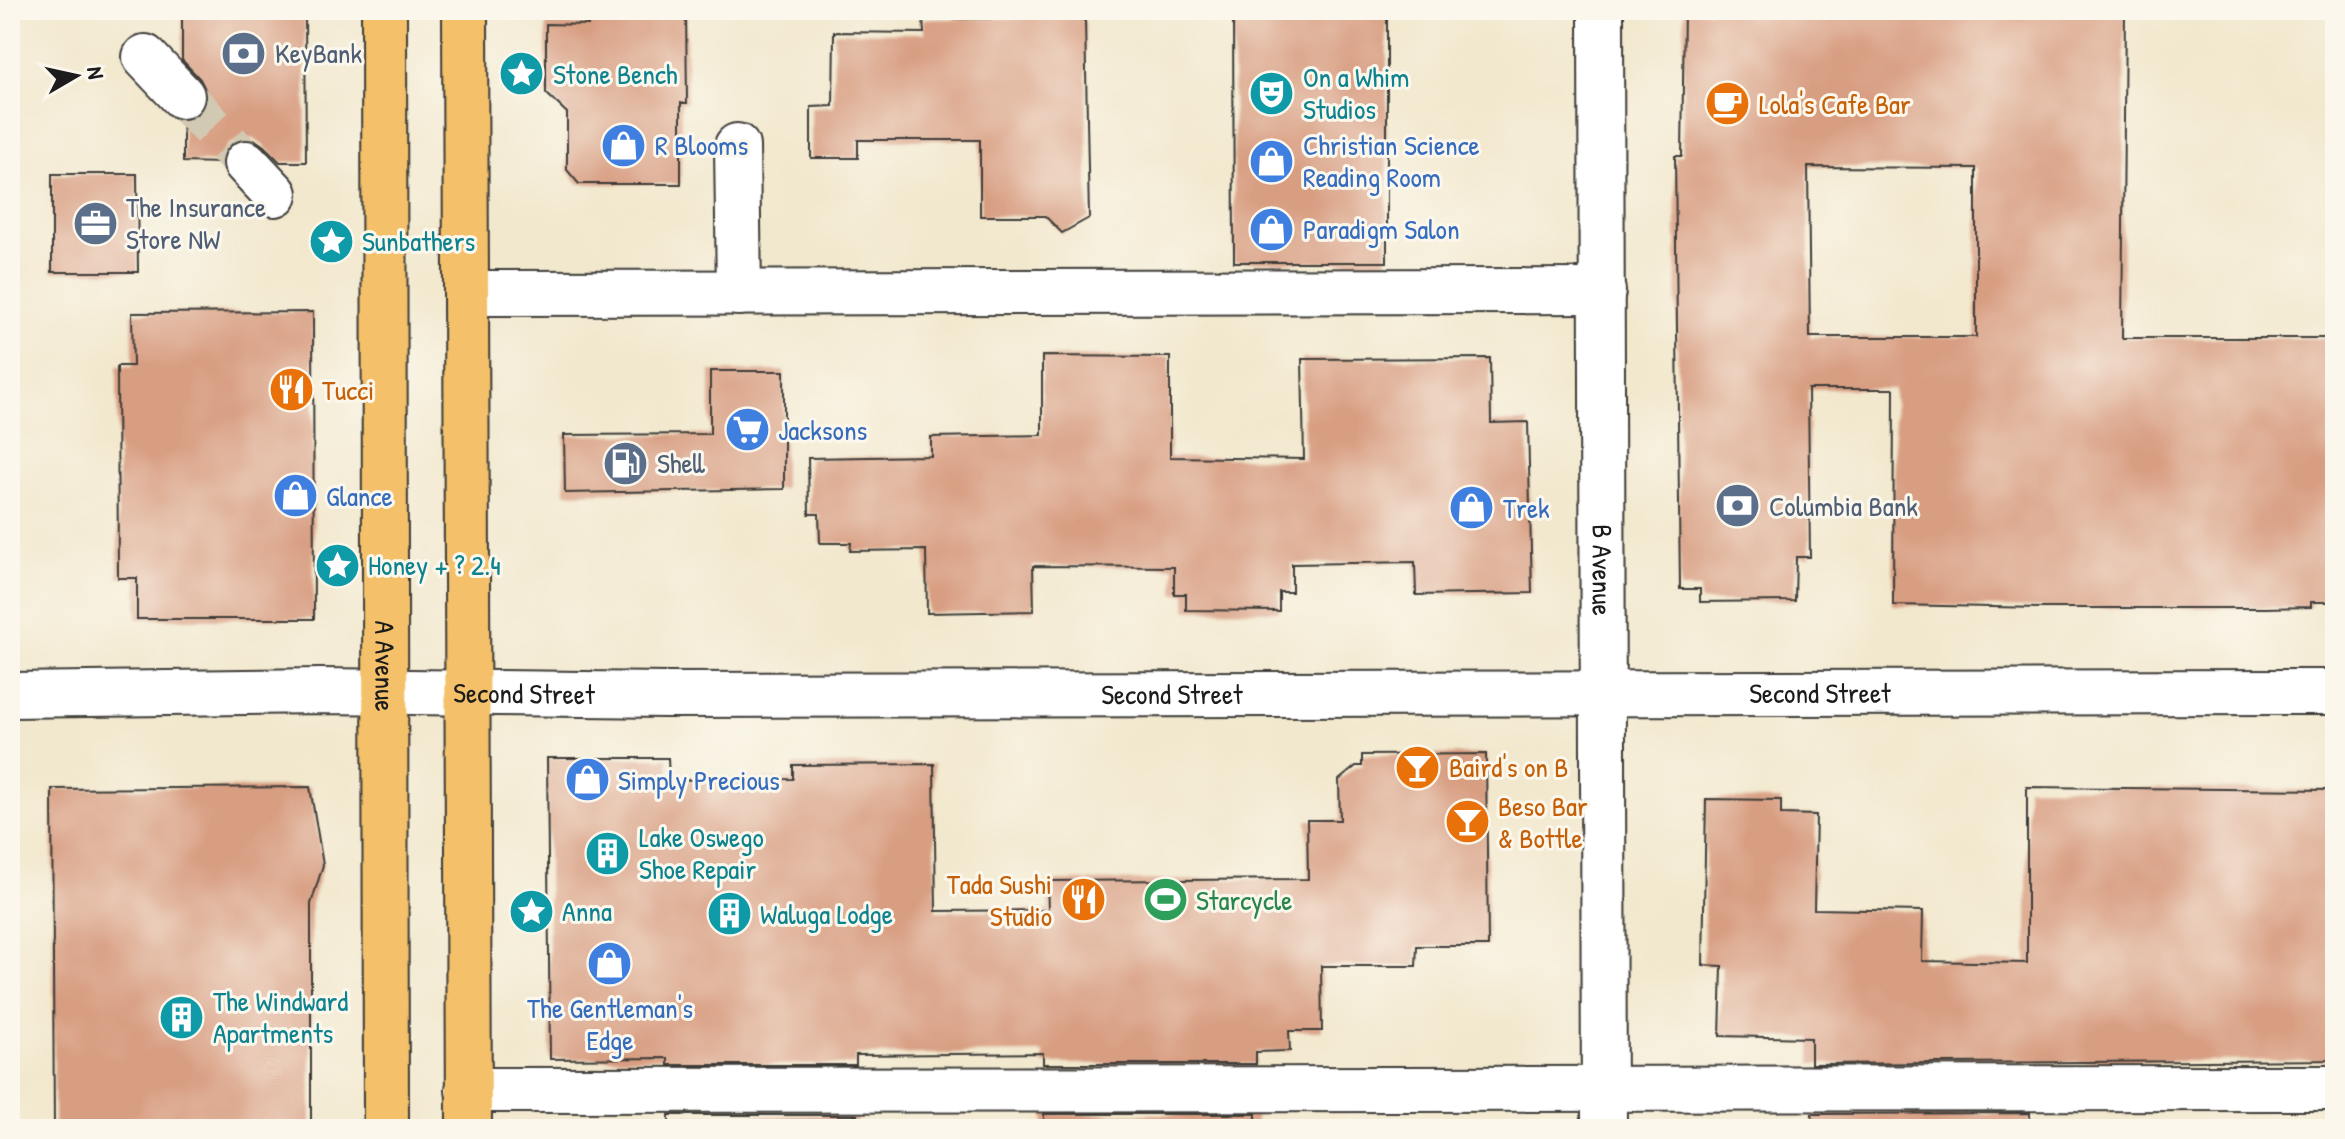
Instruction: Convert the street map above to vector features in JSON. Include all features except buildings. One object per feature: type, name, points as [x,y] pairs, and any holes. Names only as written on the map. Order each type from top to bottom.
[{"type":"main road","name":"A Avenue","points":[[384,10],[386,1129]]},
{"type":"main road","points":[[465,10],[469,1110]]},
{"type":"street","name":"B Avenue","points":[[1601,10],[1604,1109]]},
{"type":"street","points":[[145,57],[182,96]]},
{"type":"street","points":[[737,146],[739,293]]},
{"type":"street","points":[[246,163],[275,194]]},
{"type":"street","points":[[466,293],[1603,291]]},
{"type":"street","name":"Second Street","points":[[10,695],[387,691],[666,695],[2335,692]]},
{"type":"street","points":[[469,1110],[1604,1109],[2335,1088]]},
{"type":"tunnel","points":[[182,96],[246,163]]},
{"type":"place","name":"KeyBank","points":[[244,53]]},
{"type":"place","name":"Stone Bench","points":[[522,74]]},
{"type":"place","name":"On a Whim Studios","points":[[1272,93]]},
{"type":"place","name":"Lola's Cafe Bar","points":[[1728,104]]},
{"type":"place","name":"R Blooms","points":[[624,145]]},
{"type":"place","name":"Christian Science Reading Room","points":[[1272,161]]},
{"type":"place","name":"The Insurance Store NW","points":[[95,223]]},
{"type":"place","name":"Paradigm Salon","points":[[1272,229]]},
{"type":"place","name":"Sunbathers","points":[[331,241]]},
{"type":"place","name":"Tucci","points":[[291,390]]},
{"type":"place","name":"Jacksons","points":[[747,430]]},
{"type":"place","name":"Shell","points":[[626,463]]},
{"type":"place","name":"Glance","points":[[295,496]]},
{"type":"place","name":"Columbia Bank","points":[[1738,506]]},
{"type":"place","name":"Trek","points":[[1472,508]]},
{"type":"place","name":"Honey + ? 2.4","points":[[337,565]]},
{"type":"place","name":"Baird's on B","points":[[1418,767]]},
{"type":"place","name":"Simply Precious","points":[[587,780]]},
{"type":"place","name":"Beso Bar & Bottle","points":[[1467,822]]},
{"type":"place","name":"Lake Oswego Shoe Repair","points":[[608,853]]},
{"type":"place","name":"Tada Sushi Studio","points":[[1083,900]]},
{"type":"place","name":"Starcycle","points":[[1165,900]]},
{"type":"place","name":"Anna","points":[[531,911]]},
{"type":"place","name":"Waluga Lodge","points":[[729,914]]},
{"type":"place","name":"The Gentleman's Edge","points":[[610,964]]},
{"type":"place","name":"The Windward Apartments","points":[[182,1017]]}]
